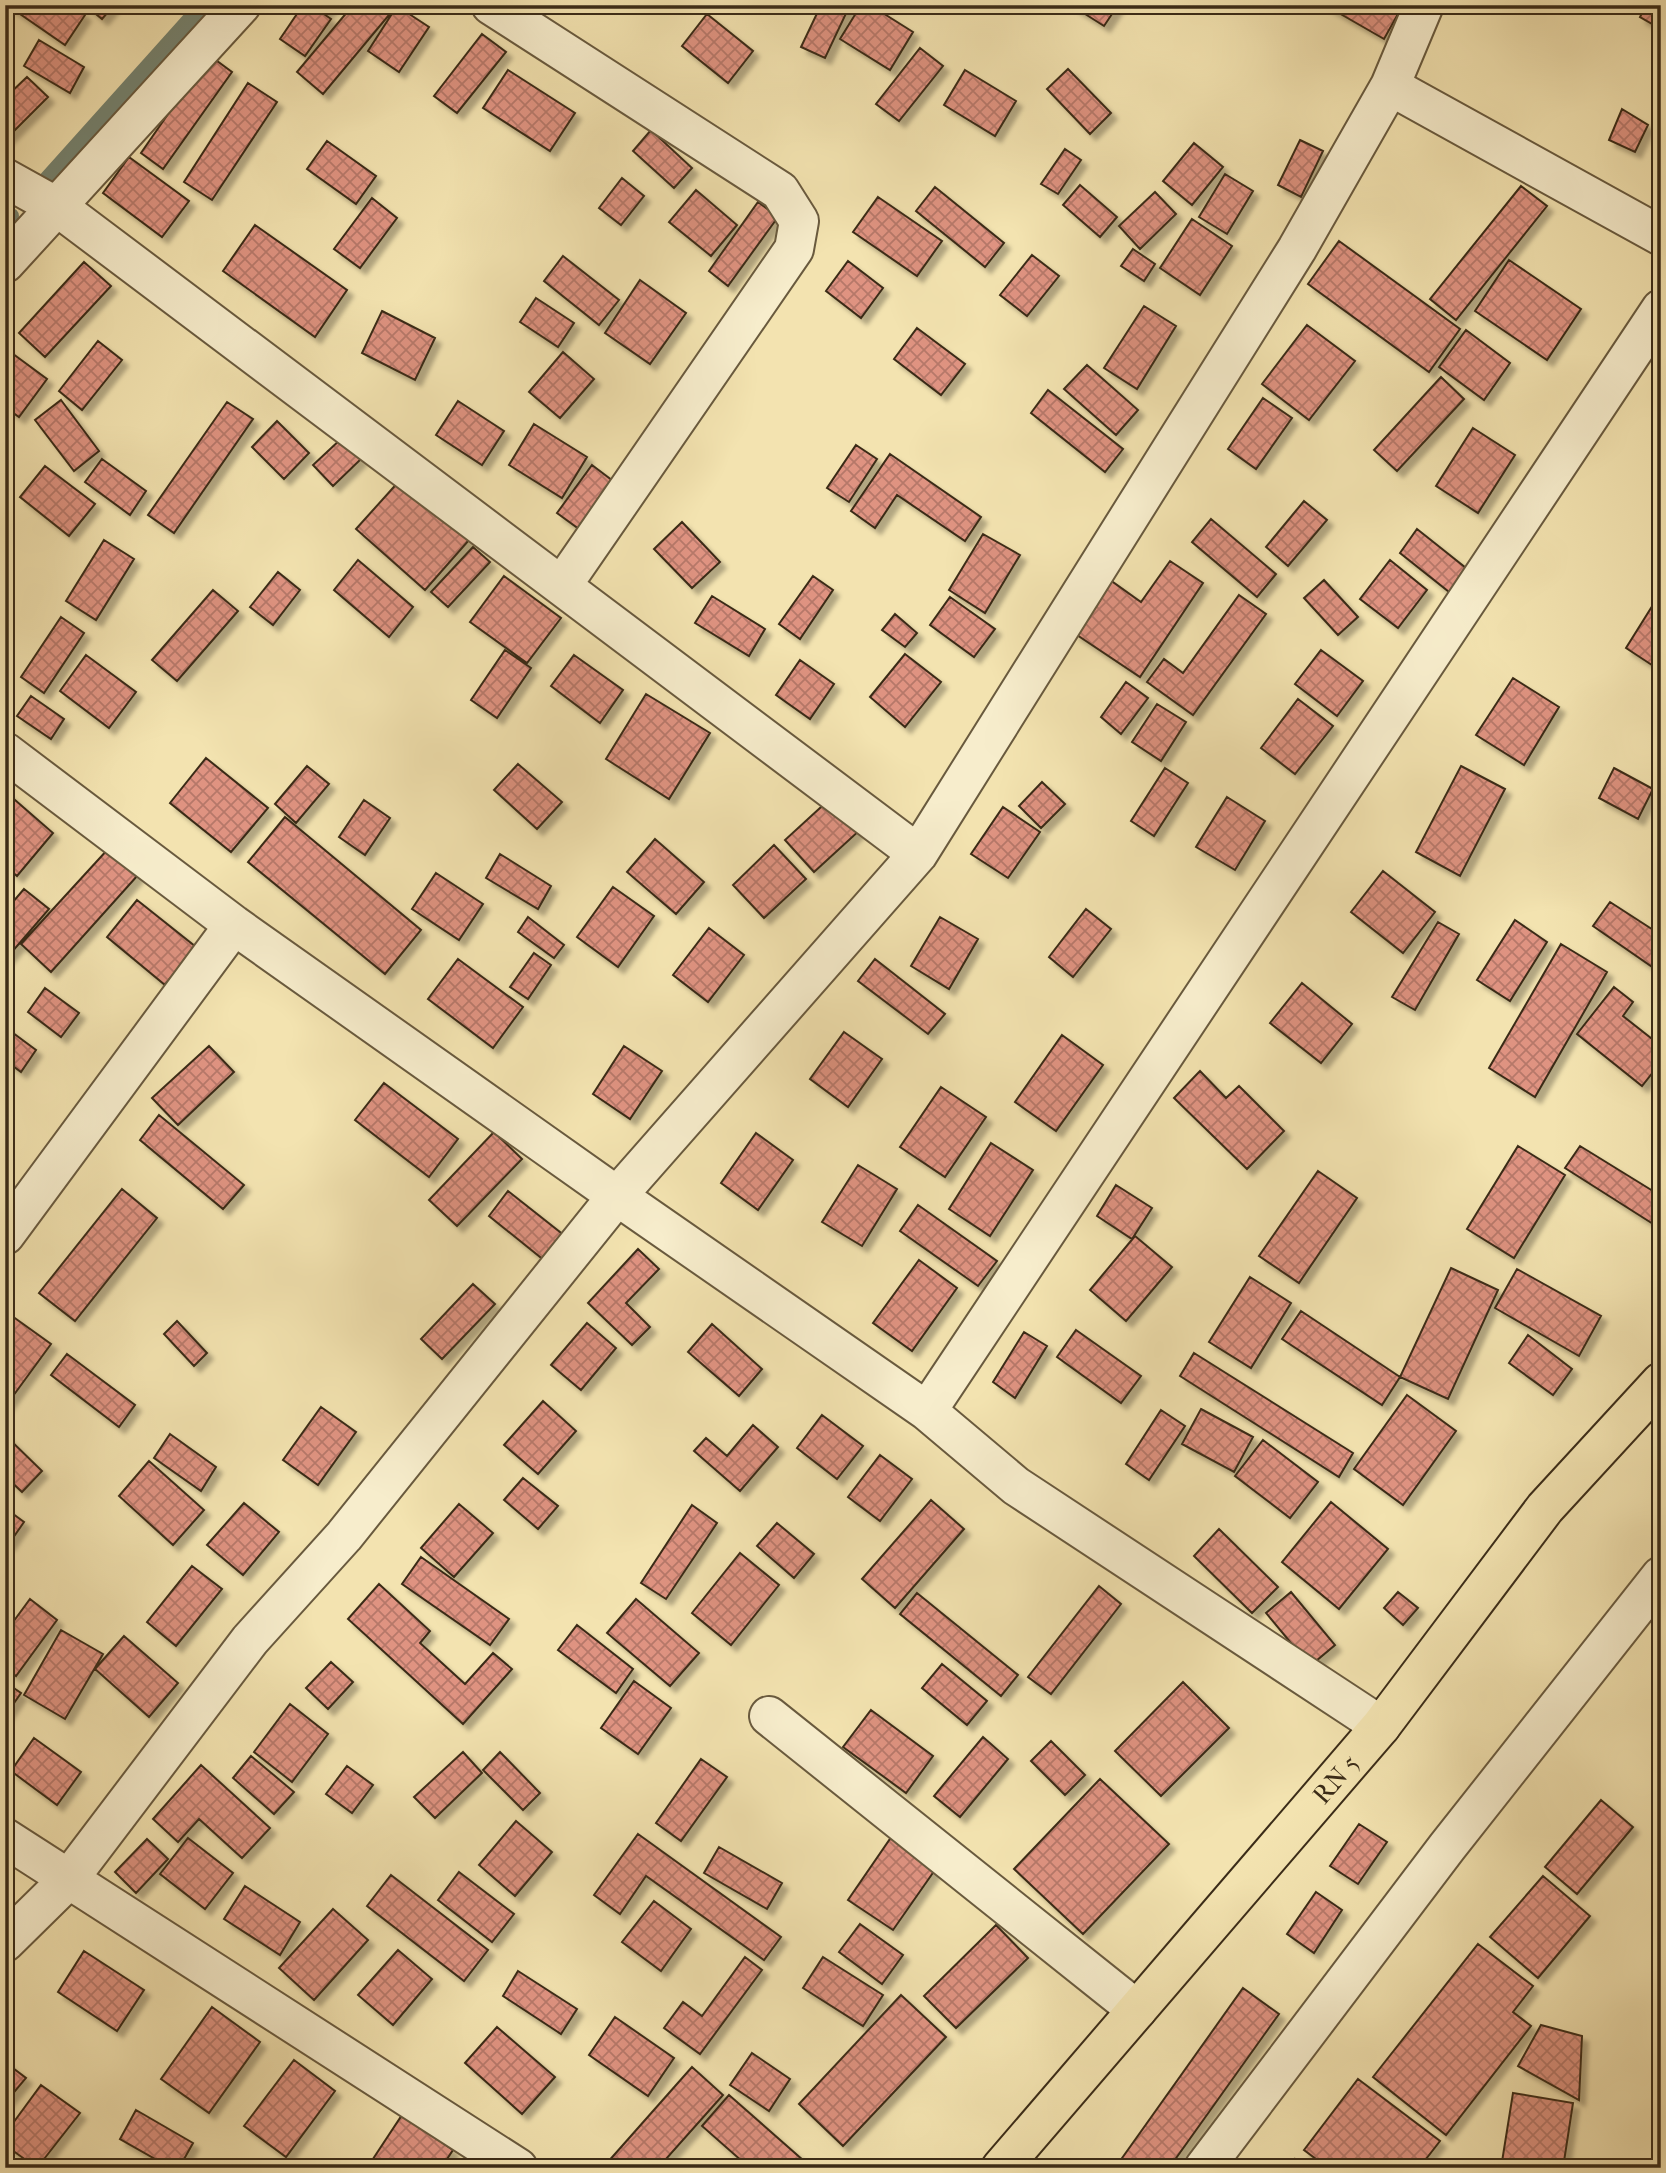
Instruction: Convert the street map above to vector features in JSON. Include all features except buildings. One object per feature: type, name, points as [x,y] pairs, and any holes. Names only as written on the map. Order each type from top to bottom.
[{"type":"main road","name":"RN 5","points":[[1001,2168],[1381,1726],[1545,1508],[1661,1382]]},
{"type":"street","points":[[5,263],[59,208],[241,5]]},
{"type":"street","points":[[491,5],[780,191],[799,221],[794,250],[563,584]]},
{"type":"street","points":[[5,1942],[68,1880],[250,1640],[344,1536],[617,1196],[918,854],[1297,249],[1390,86],[1424,5]]},
{"type":"street","points":[[1390,86],[1661,236]]},
{"type":"street","points":[[5,178],[59,208],[563,584],[918,854]]},
{"type":"street","points":[[927,1411],[1661,309]]},
{"type":"street","points":[[5,752],[234,925],[927,1411],[1016,1486],[1381,1726]]},
{"type":"street","points":[[5,1235],[234,925]]},
{"type":"street","points":[[1204,2168],[1447,1847],[1661,1576]]},
{"type":"street","points":[[769,1716],[1137,2010]]},
{"type":"street","points":[[5,1838],[518,2168]]},
{"type":"waterway","points":[[46,180],[203,5]]},
{"type":"waterway","points":[[5,222],[11,216]]}]
